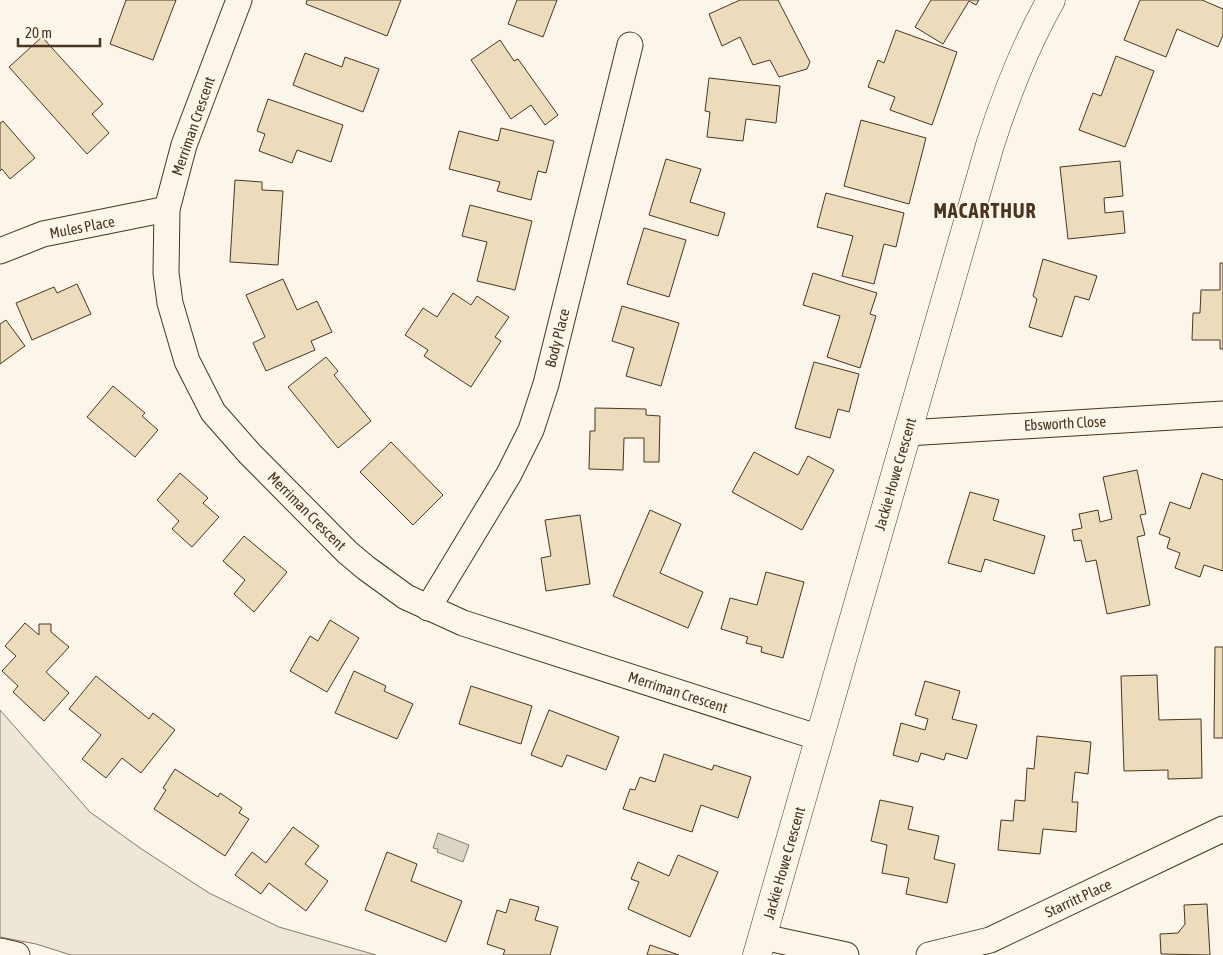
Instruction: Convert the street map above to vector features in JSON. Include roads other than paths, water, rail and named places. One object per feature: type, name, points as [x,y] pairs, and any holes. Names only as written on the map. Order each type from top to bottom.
[{"type":"street","name":"Merriman Crescent","points":[[239,0],[184,145],[167,209],[166,273],[170,303],[187,361],[213,412],[250,454],[366,568],[406,597],[463,622],[820,738]]},
{"type":"street","name":"Jackie Howe Crescent","points":[[760,946],[1004,99],[1025,49],[1051,0]]},
{"type":"street","name":"Body Place","points":[[428,608],[509,474],[531,430],[546,384],[630,44]]},
{"type":"street","name":"Mules Place","points":[[0,251],[42,234],[167,209]]},
{"type":"street","name":"Ebsworth Close","points":[[907,433],[1223,414]]},
{"type":"street","name":"Starritt Place","points":[[929,955],[990,940],[1223,829]]},
{"type":"street","points":[[760,946],[846,955]]},
{"type":"street","points":[[0,951],[17,955]]},
{"type":"district","name":"MACARTHUR","points":[[985,210]]}]
